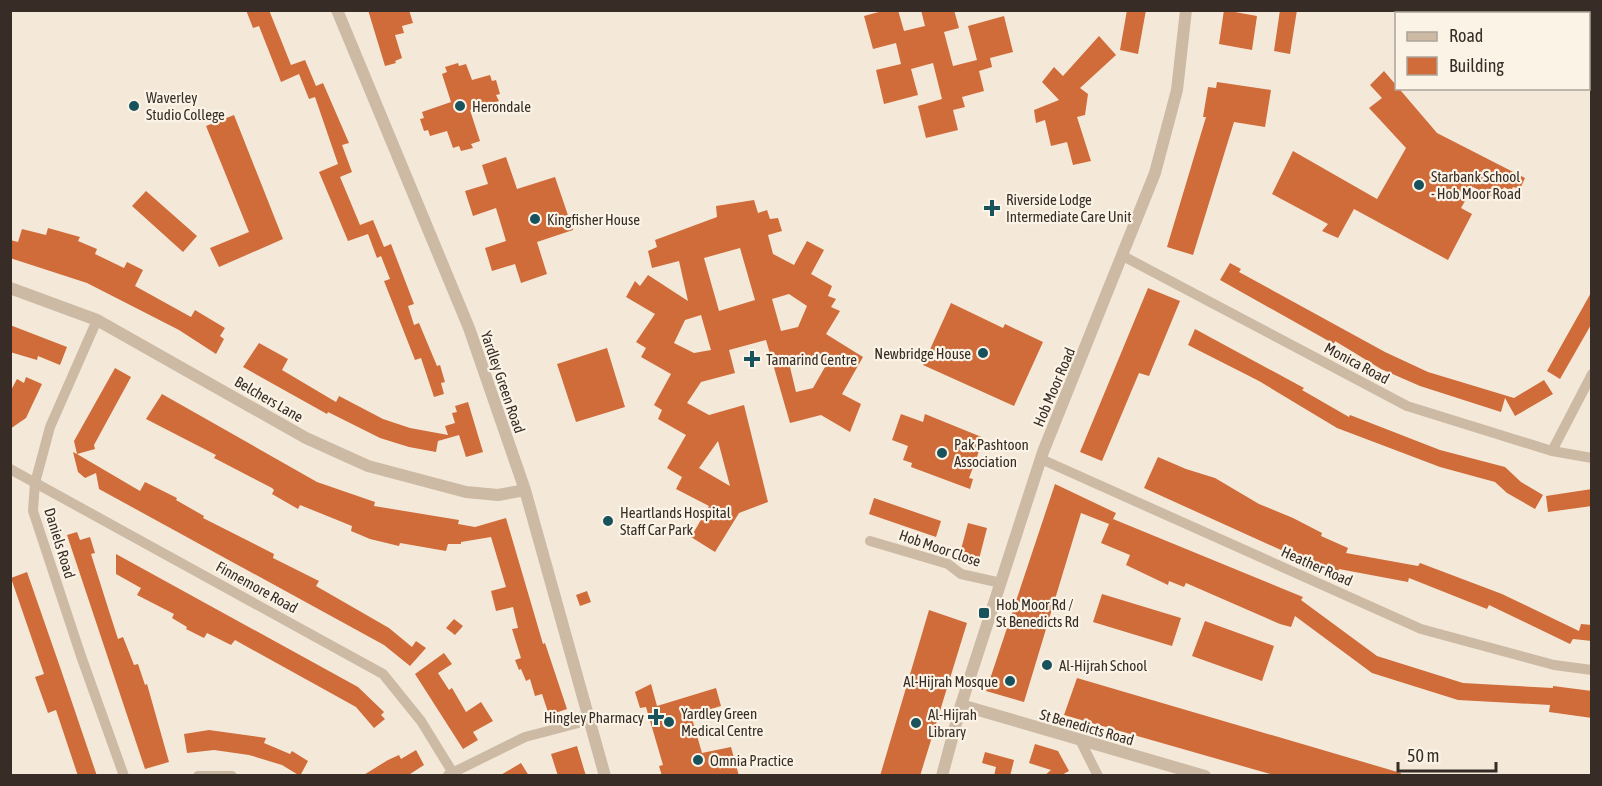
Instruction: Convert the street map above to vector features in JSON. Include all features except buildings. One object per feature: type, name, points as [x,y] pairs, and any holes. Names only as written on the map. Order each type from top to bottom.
[{"type":"street","name":"Yardley Green Road","points":[[337,10],[469,328],[525,490],[605,776]]},
{"type":"street","name":"Hob Moor Road","points":[[942,776],[961,705],[1041,459],[1155,173],[1177,90],[1186,10]]},
{"type":"street","name":"Monica Road","points":[[1123,256],[1407,406],[1552,451],[1592,458]]},
{"type":"street","name":"Belchers Lane","points":[[10,288],[97,320],[306,438],[368,466],[466,492],[498,495],[525,490]]},
{"type":"street","name":"Daniels Road","points":[[97,320],[50,427],[35,483],[33,511],[124,776]]},
{"type":"street","points":[[1552,451],[1592,374]]},
{"type":"street","name":"Heather Road","points":[[1041,459],[1421,629],[1554,665],[1592,670]]},
{"type":"street","name":"Finnemore Road","points":[[10,469],[383,674],[421,721],[451,774]]},
{"type":"street","name":"Hob Moor Close","points":[[870,541],[948,564],[961,574],[1001,583]]},
{"type":"street","name":"St Benedicts Road","points":[[961,705],[1081,742],[1205,776]]},
{"type":"street","points":[[451,774],[525,737],[590,720]]},
{"type":"street","points":[[1081,742],[1098,776]]},
{"type":"street","points":[[198,776],[232,776]]},
{"type":"place","name":"Waverley Studio College","points":[[134,106]]},
{"type":"place","name":"Herondale","points":[[460,106]]},
{"type":"place","name":"Starbank School - Hob Moor Road","points":[[1419,185]]},
{"type":"place","name":"Riverside Lodge Intermediate Care Unit","points":[[992,208]]},
{"type":"place","name":"Kingfisher House","points":[[535,219]]},
{"type":"place","name":"Newbridge House","points":[[983,353]]},
{"type":"place","name":"Tamarind Centre","points":[[752,359]]},
{"type":"place","name":"Pak Pashtoon Association","points":[[942,453]]},
{"type":"place","name":"Heartlands Hospital Staff Car Park","points":[[608,521]]},
{"type":"place","name":"Hob Moor Rd / St Benedicts Rd","points":[[984,613]]},
{"type":"place","name":"Al-Hijrah School","points":[[1047,665]]},
{"type":"place","name":"Al-Hijrah Mosque","points":[[1010,681]]},
{"type":"place","name":"Hingley Pharmacy","points":[[656,717]]},
{"type":"place","name":"Yardley Green Medical Centre","points":[[669,722]]},
{"type":"place","name":"Al-Hijrah Library","points":[[916,723]]},
{"type":"place","name":"Omnia Practice","points":[[698,760]]}]
